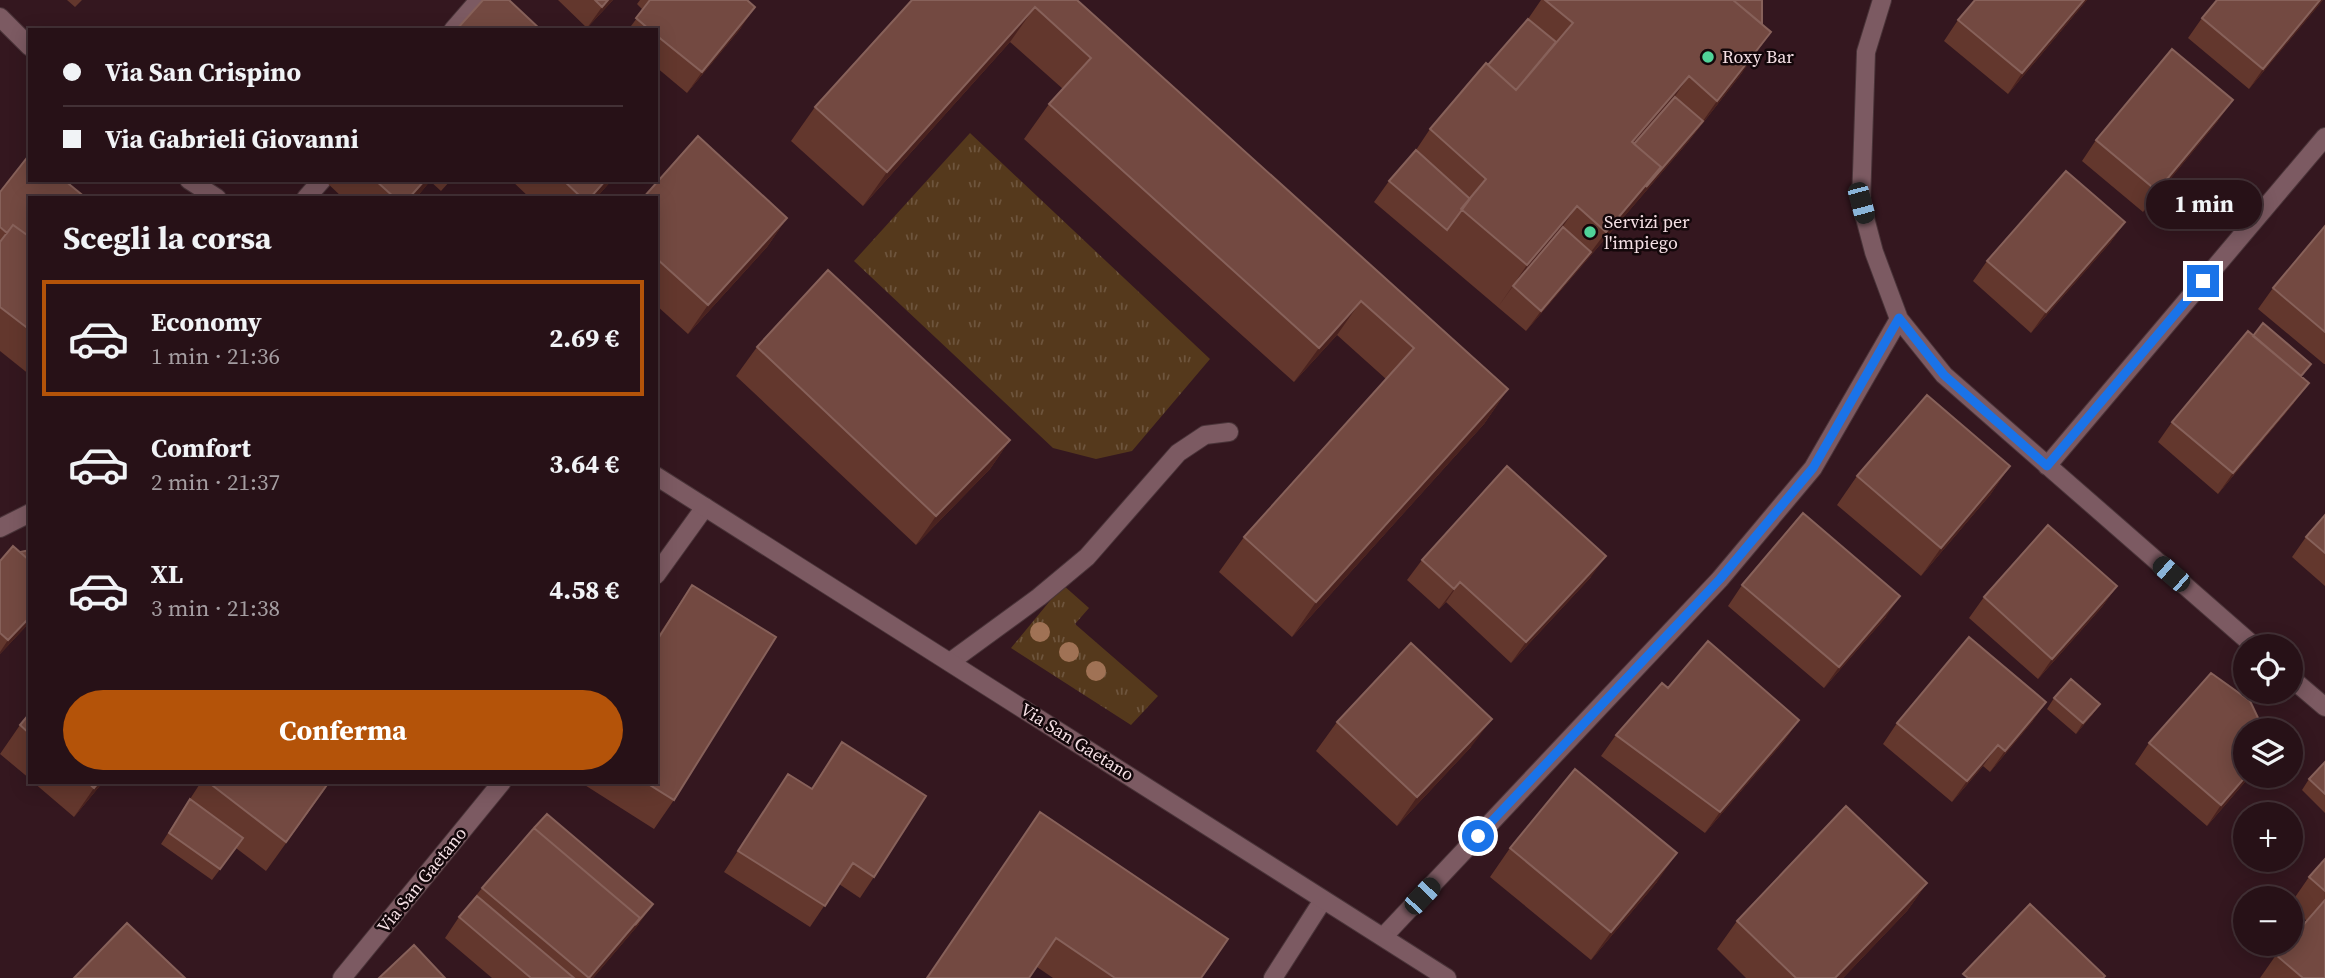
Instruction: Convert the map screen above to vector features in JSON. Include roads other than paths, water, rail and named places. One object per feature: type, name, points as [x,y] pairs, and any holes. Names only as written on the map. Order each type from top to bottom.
[{"type":"street","points":[[455,28],[479,0]]},
{"type":"street","points":[[1882,0],[1866,52],[1861,203],[1874,252],[1899,318],[1944,375],[2240,634]]},
{"type":"street","points":[[0,17],[28,45]]},
{"type":"street","points":[[2047,466],[2325,137]]},
{"type":"street","points":[[192,182],[213,196]]},
{"type":"street","points":[[308,196],[319,182]]},
{"type":"street","points":[[1383,937],[1720,579],[1813,468],[1899,318]]},
{"type":"street","points":[[950,662],[1039,597],[1087,557],[1178,453],[1205,435],[1229,432]]},
{"type":"street","name":"Via San Gaetano","points":[[658,477],[1447,978]]},
{"type":"street","points":[[658,572],[705,508]]},
{"type":"street","points":[[0,528],[28,514]]},
{"type":"street","points":[[2303,688],[2325,707]]},
{"type":"street","name":"Via San Gaetano","points":[[342,978],[500,784]]},
{"type":"street","points":[[1273,978],[1323,900]]},
{"type":"place","name":"Roxy Bar","points":[[1708,57]]},
{"type":"place","name":"Servizi per l'impiego","points":[[1590,232]]}]
